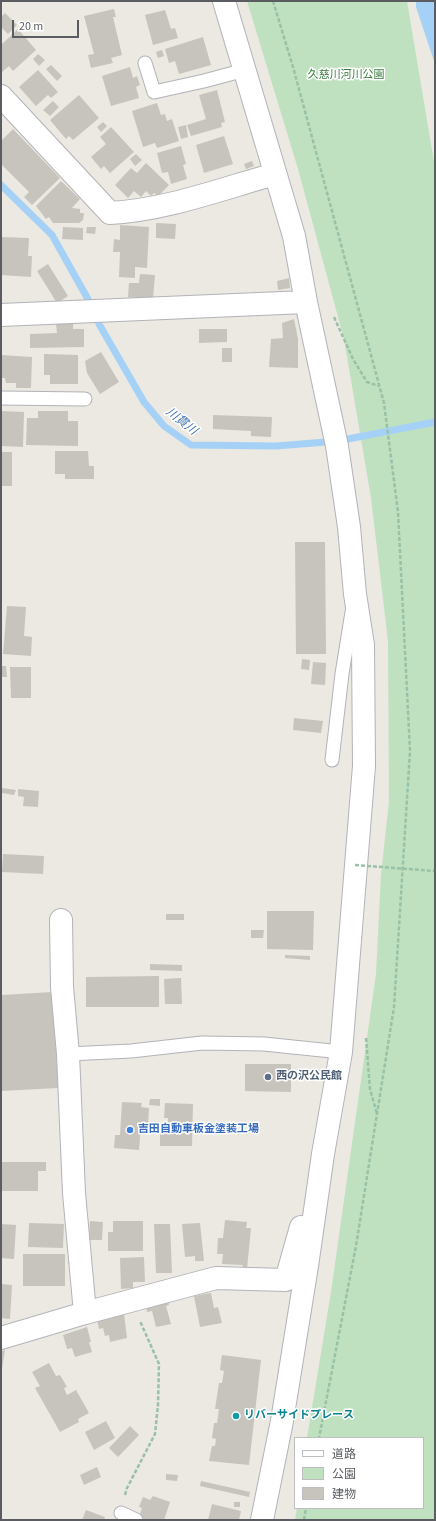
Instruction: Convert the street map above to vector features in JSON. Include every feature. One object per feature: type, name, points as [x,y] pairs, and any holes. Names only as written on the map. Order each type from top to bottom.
[{"type":"street","points":[[224,1],[294,236],[306,302],[337,446],[349,526],[355,594],[363,645],[364,758],[341,1052],[323,1154],[306,1274],[282,1421],[262,1520]]},
{"type":"street","points":[[1,96],[110,212],[131,212],[167,204],[275,174]]},
{"type":"street","points":[[1,315],[306,302]]},
{"type":"street","points":[[61,920],[62,987],[68,1054],[74,1193],[85,1313]]},
{"type":"street","points":[[1,1338],[85,1313],[216,1278],[286,1280],[323,1154]]},
{"type":"lane","points":[[146,63],[154,92],[245,70]]},
{"type":"lane","points":[[1,398],[85,399]]},
{"type":"lane","points":[[332,760],[342,674],[355,594]]},
{"type":"lane","points":[[68,1054],[131,1051],[202,1043],[264,1044],[341,1052]]},
{"type":"lane","points":[[121,1514],[136,1520]]},
{"type":"path","points":[[273,1],[295,75],[384,403],[398,512],[410,751],[394,1007],[356,1246],[319,1437]]},
{"type":"path","points":[[331,311],[353,359],[367,382],[379,386]]},
{"type":"path","points":[[355,865],[435,871]]},
{"type":"path","points":[[121,1514],[127,1488],[155,1434],[158,1405],[159,1364],[133,1300]]},
{"type":"path","points":[[304,1520],[306,1509]]},
{"type":"green space","name":"久慈川河川公園","points":[[247,1],[407,1],[435,168],[435,1520],[295,1520],[297,1509],[424,1509],[424,1437],[307,1437],[331,1292],[376,974],[381,875],[389,801],[388,641],[371,498],[344,339],[298,169]]},
{"type":"water","points":[[416,1],[435,1],[435,64],[416,7]]},
{"type":"building","points":[[114,9],[116,17],[113,17],[122,55],[111,58],[113,63],[91,68],[88,55],[94,54],[84,16]]},
{"type":"building","points":[[165,10],[171,29],[175,28],[178,38],[153,45],[145,15]]},
{"type":"building","points":[[5,13],[17,25],[8,34],[1,27],[1,17]]},
{"type":"building","points":[[18,29],[36,50],[13,71],[9,66],[2,72],[1,45]]},
{"type":"building","points":[[203,37],[211,65],[179,74],[175,61],[169,63],[165,49]]},
{"type":"building","points":[[162,50],[164,56],[158,58],[156,52]]},
{"type":"building","points":[[38,54],[45,60],[39,66],[33,59]]},
{"type":"building","points":[[51,65],[62,76],[57,81],[46,69]]},
{"type":"building","points":[[130,67],[133,78],[137,76],[140,85],[136,87],[139,98],[111,106],[102,76]]},
{"type":"building","points":[[38,70],[58,92],[51,98],[48,95],[36,106],[19,87]]},
{"type":"building","points":[[217,90],[225,122],[221,123],[222,127],[191,136],[187,125],[206,119],[199,95]]},
{"type":"building","points":[[79,95],[99,118],[73,140],[69,136],[66,139],[50,120]]},
{"type":"building","points":[[53,101],[59,107],[50,116],[43,110]]},
{"type":"building","points":[[157,103],[161,115],[165,114],[167,121],[172,119],[179,141],[157,148],[155,143],[143,147],[132,111]]},
{"type":"building","points":[[103,122],[107,126],[101,132],[97,127]]},
{"type":"building","points":[[186,125],[188,137],[181,139],[178,127]]},
{"type":"building","points":[[111,127],[134,152],[110,173],[104,166],[101,169],[91,157],[106,144],[100,137]]},
{"type":"building","points":[[13,129],[60,178],[32,205],[24,197],[29,192],[1,164],[1,141]]},
{"type":"building","points":[[224,136],[233,164],[204,173],[196,145]]},
{"type":"building","points":[[181,146],[186,164],[183,165],[187,179],[171,184],[168,172],[162,173],[157,153]]},
{"type":"building","points":[[136,154],[142,160],[135,166],[130,159]]},
{"type":"building","points":[[252,161],[254,166],[246,169],[244,164]]},
{"type":"building","points":[[146,163],[169,185],[158,196],[154,193],[151,196],[146,191],[141,197],[134,191],[128,198],[115,185],[131,168],[137,173]]},
{"type":"building","points":[[61,181],[80,199],[72,208],[80,209],[80,213],[84,213],[83,220],[79,223],[53,223],[49,217],[46,219],[36,206]]},
{"type":"building","points":[[156,223],[176,224],[175,239],[156,238]]},
{"type":"building","points":[[120,225],[149,227],[147,268],[135,267],[135,278],[119,277],[120,252],[113,252],[114,239],[120,240]]},
{"type":"building","points":[[63,227],[83,228],[83,240],[62,239]]},
{"type":"building","points":[[87,227],[96,227],[95,234],[86,233]]},
{"type":"building","points":[[1,237],[29,238],[28,256],[32,256],[31,277],[1,275]]},
{"type":"building","points":[[48,264],[68,296],[57,303],[37,271]]},
{"type":"building","points":[[140,274],[155,275],[153,299],[128,297],[129,283],[139,283]]},
{"type":"building","points":[[289,278],[290,288],[278,290],[277,281]]},
{"type":"building","points":[[294,319],[298,339],[298,368],[269,367],[271,339],[283,338],[282,323]]},
{"type":"building","points":[[56,323],[73,323],[73,329],[84,329],[84,347],[30,348],[30,334],[57,333]]},
{"type":"building","points":[[199,329],[227,329],[227,342],[199,343]]},
{"type":"building","points":[[222,348],[232,348],[232,362],[222,362]]},
{"type":"building","points":[[101,352],[119,382],[100,394],[87,373],[85,361]]},
{"type":"building","points":[[44,354],[78,355],[78,384],[50,384],[50,375],[44,375]]},
{"type":"building","points":[[1,355],[32,357],[31,388],[16,388],[16,383],[6,383],[5,378],[1,378]]},
{"type":"building","points":[[1,411],[24,412],[23,447],[1,446]]},
{"type":"building","points":[[38,411],[68,411],[68,421],[78,421],[78,446],[26,445],[27,418],[38,418]]},
{"type":"building","points":[[213,415],[272,417],[271,437],[251,436],[251,431],[213,429]]},
{"type":"building","points":[[55,451],[88,451],[89,466],[94,466],[94,479],[65,479],[65,474],[55,474]]},
{"type":"building","points":[[1,452],[12,452],[12,486],[1,486]]},
{"type":"building","points":[[295,542],[325,542],[326,654],[296,654]]},
{"type":"building","points":[[7,606],[26,607],[24,636],[32,637],[31,656],[3,654]]},
{"type":"building","points":[[302,659],[310,660],[309,670],[301,669]]},
{"type":"building","points":[[313,662],[326,663],[325,685],[311,684]]},
{"type":"building","points":[[1,666],[6,666],[7,677],[1,677]]},
{"type":"building","points":[[10,667],[31,667],[31,698],[11,698]]},
{"type":"building","points":[[294,718],[323,721],[321,733],[293,730]]},
{"type":"building","points":[[2,788],[16,790],[14,795],[2,793]]},
{"type":"building","points":[[18,789],[39,791],[38,807],[23,806],[24,797],[18,796]]},
{"type":"building","points":[[3,854],[44,856],[43,874],[2,872]]},
{"type":"building","points":[[267,911],[314,911],[313,950],[267,949]]},
{"type":"building","points":[[166,914],[184,914],[184,920],[166,920]]},
{"type":"building","points":[[251,930],[264,930],[263,938],[251,938]]},
{"type":"building","points":[[285,955],[310,956],[310,960],[285,958]]},
{"type":"building","points":[[150,964],[182,965],[182,971],[150,970]]},
{"type":"building","points":[[159,976],[159,1007],[86,1007],[86,977]]},
{"type":"building","points":[[181,978],[182,1004],[165,1004],[164,979]]},
{"type":"building","points":[[53,992],[58,1088],[1,1091],[1,995]]},
{"type":"building","name":"西の沢公民館","points":[[245,1064],[291,1064],[291,1092],[245,1091]]},
{"type":"building","points":[[150,1099],[160,1099],[160,1106],[149,1105]]},
{"type":"building","name":"吉田自動車板金塗装工場","points":[[122,1102],[142,1103],[141,1107],[149,1108],[148,1126],[141,1125],[139,1150],[114,1148],[115,1135],[120,1135]]},
{"type":"building","points":[[165,1103],[193,1104],[192,1146],[160,1146],[160,1131],[167,1131],[168,1118],[164,1118]]},
{"type":"building","points":[[1,1162],[46,1162],[46,1171],[38,1171],[38,1191],[1,1191]]},
{"type":"building","points":[[225,1220],[247,1222],[246,1228],[251,1228],[247,1269],[242,1269],[243,1265],[222,1264],[223,1254],[217,1254],[218,1238],[223,1238]]},
{"type":"building","points":[[90,1221],[103,1222],[102,1240],[89,1240]]},
{"type":"building","points":[[113,1221],[143,1221],[143,1251],[108,1251],[108,1232],[113,1232]]},
{"type":"building","points":[[29,1223],[64,1224],[63,1248],[28,1247]]},
{"type":"building","points":[[200,1223],[204,1261],[195,1261],[195,1256],[185,1257],[182,1224]]},
{"type":"building","points":[[1,1224],[16,1225],[14,1259],[1,1258]]},
{"type":"building","points":[[154,1224],[170,1224],[172,1273],[156,1273]]},
{"type":"building","points":[[23,1254],[65,1254],[65,1286],[23,1286]]},
{"type":"building","points":[[144,1257],[145,1282],[133,1282],[133,1288],[121,1289],[120,1258]]},
{"type":"building","points":[[1,1284],[12,1285],[10,1319],[1,1318]]},
{"type":"building","points":[[211,1293],[214,1308],[218,1307],[222,1323],[200,1327],[194,1296]]},
{"type":"building","points":[[168,1300],[169,1305],[166,1306],[171,1324],[156,1327],[152,1311],[147,1312],[146,1306]]},
{"type":"building","points":[[124,1314],[127,1338],[110,1342],[109,1335],[105,1336],[103,1328],[99,1329],[97,1320]]},
{"type":"building","points":[[87,1327],[92,1352],[75,1357],[72,1348],[67,1349],[63,1335]]},
{"type":"building","points":[[5,1350],[2,1369],[1,1369],[1,1351]]},
{"type":"building","name":"リバーサイドプレース","points":[[222,1355],[261,1360],[249,1465],[209,1461],[212,1446],[215,1446],[216,1439],[212,1438],[214,1423],[217,1423],[219,1409],[215,1409],[219,1383],[222,1383],[224,1371],[220,1370]]},
{"type":"building","points":[[49,1363],[56,1376],[60,1375],[67,1387],[64,1388],[67,1395],[76,1390],[89,1413],[78,1419],[79,1422],[60,1432],[35,1388],[40,1386],[32,1372]]},
{"type":"building","points":[[106,1421],[115,1438],[94,1450],[85,1432]]},
{"type":"building","points":[[130,1426],[139,1435],[118,1457],[109,1448]]},
{"type":"building","points":[[97,1467],[101,1477],[84,1485],[80,1475]]},
{"type":"building","points":[[166,1474],[178,1475],[177,1481],[166,1480]]},
{"type":"building","points":[[201,1481],[250,1492],[249,1497],[200,1486]]},
{"type":"building","points":[[153,1496],[170,1502],[164,1520],[146,1520],[139,1517],[142,1508],[139,1507],[143,1497],[150,1500]]},
{"type":"building","points":[[234,1502],[240,1502],[240,1507],[234,1507]]},
{"type":"building","points":[[212,1504],[241,1511],[239,1520],[208,1520]]},
{"type":"building","points":[[86,1510],[105,1517],[104,1520],[82,1520]]},
{"type":"waterway","name":"川貫川","points":[[1,185],[52,235],[89,301]]},
{"type":"waterway","name":"川貫川","points":[[99,324],[144,402],[164,426],[191,445],[276,446],[326,442]]},
{"type":"waterway","points":[[348,439],[435,422]]},
{"type":"place","name":"西の沢公民館","points":[[268,1077]]},
{"type":"place","name":"吉田自動車板金塗装工場","points":[[130,1130]]},
{"type":"place","name":"リバーサイドプレース","points":[[236,1416]]}]
